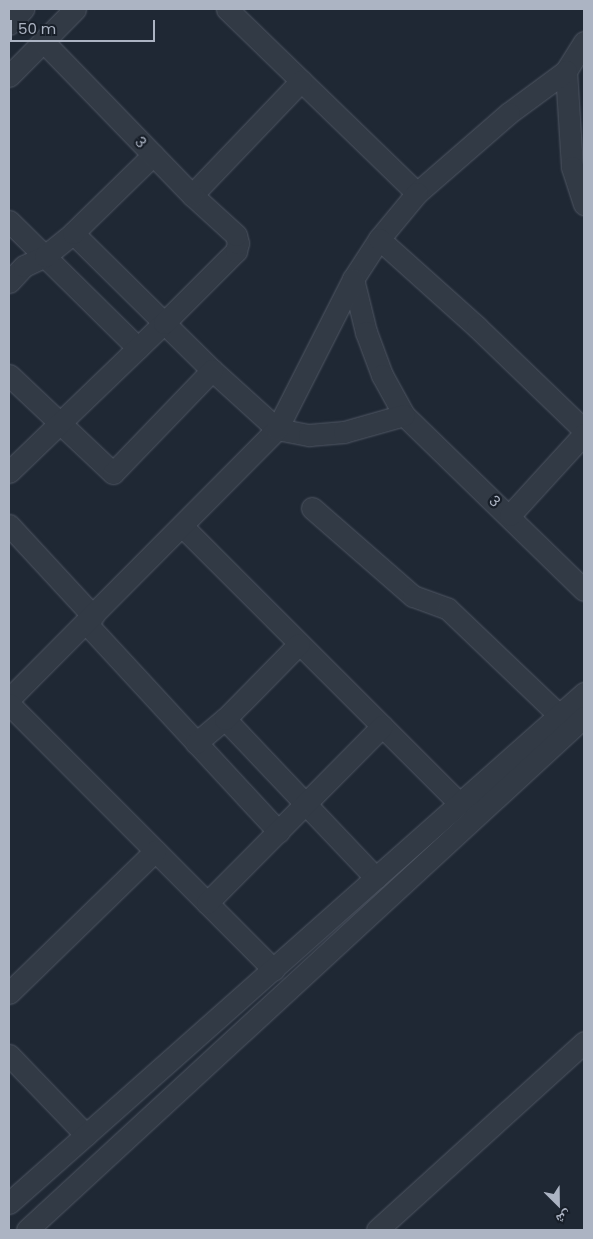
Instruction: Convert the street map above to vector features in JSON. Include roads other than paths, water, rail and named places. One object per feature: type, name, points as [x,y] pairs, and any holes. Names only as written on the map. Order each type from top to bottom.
[{"type":"street","points":[[9,24],[23,9]]},
{"type":"street","points":[[9,76],[75,9]]},
{"type":"street","points":[[227,9],[417,193]]},
{"type":"street","name":"3","points":[[43,41],[192,195],[236,235],[238,243],[236,251],[164,323]]},
{"type":"street","points":[[9,699],[276,429],[354,280],[379,240],[417,193],[509,113],[566,71],[584,42]]},
{"type":"street","points":[[566,71],[572,167],[584,204]]},
{"type":"street","points":[[192,195],[301,81]]},
{"type":"street","points":[[9,282],[24,266],[45,256],[73,233],[153,155]]},
{"type":"street","points":[[9,220],[138,348]]},
{"type":"street","points":[[73,233],[212,370],[276,429],[309,435],[344,432],[404,415]]},
{"type":"street","points":[[379,240],[477,327],[584,430]]},
{"type":"street","name":"3","points":[[354,280],[366,332],[382,375],[404,415],[510,515],[584,590]]},
{"type":"street","points":[[9,472],[164,323]]},
{"type":"street","points":[[9,375],[113,473],[212,370]]},
{"type":"street","points":[[510,515],[584,434]]},
{"type":"street","points":[[312,508],[412,596],[448,609],[559,714]]},
{"type":"street","points":[[9,525],[196,743],[279,832]]},
{"type":"street","points":[[182,526],[459,803]]},
{"type":"street","points":[[196,743],[225,719],[299,644]]},
{"type":"street","points":[[9,1202],[274,970],[584,693]]},
{"type":"street","points":[[9,704],[274,970]]},
{"type":"street","points":[[27,1230],[584,718]]},
{"type":"street","points":[[225,719],[376,878]]},
{"type":"street","points":[[207,903],[382,726]]},
{"type":"street","points":[[9,993],[155,851]]},
{"type":"street","points":[[377,1230],[584,1042]]},
{"type":"street","points":[[9,1055],[86,1135]]}]
